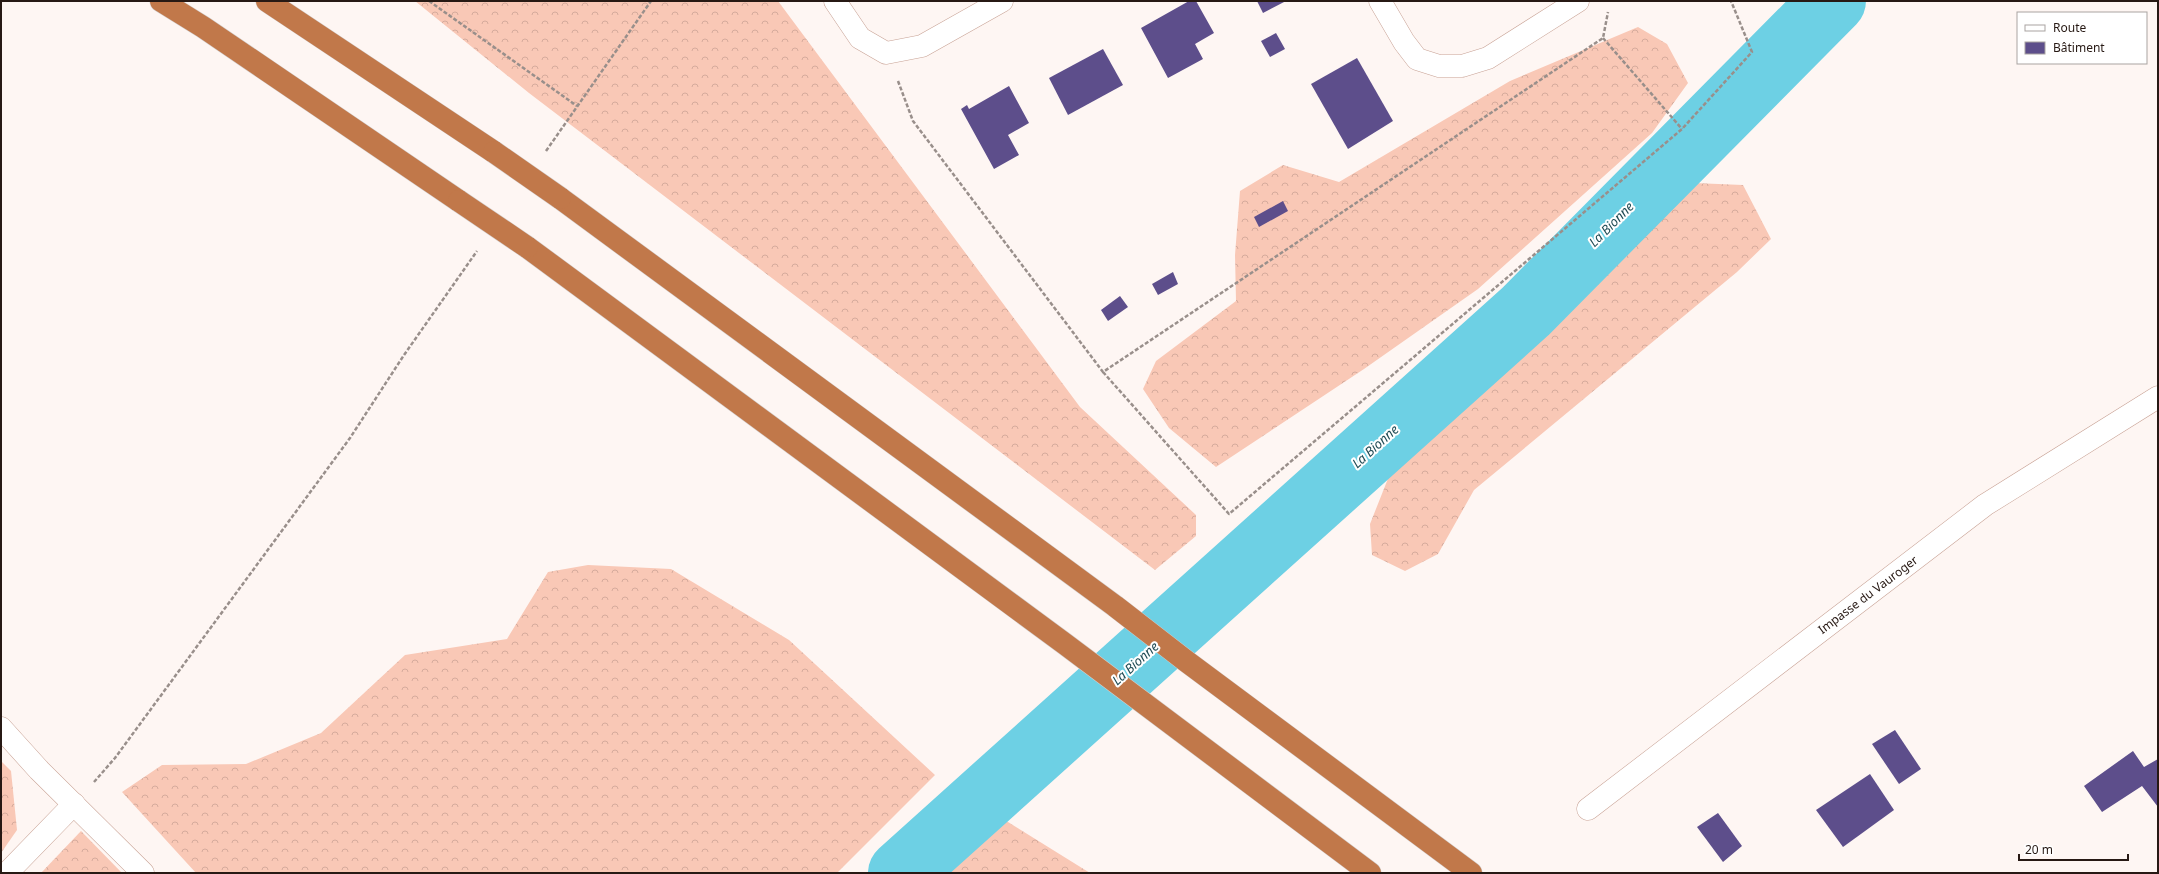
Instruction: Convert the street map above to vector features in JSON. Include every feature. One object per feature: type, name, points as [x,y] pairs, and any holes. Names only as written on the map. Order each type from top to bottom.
[{"type":"highway","points":[[161,1],[203,27],[528,247],[1065,644],[1370,873]]},
{"type":"highway","points":[[267,1],[494,152],[560,198],[1115,606],[1186,661],[1471,873]]},
{"type":"street","points":[[835,1],[860,38],[886,53],[922,46],[1002,1]]},
{"type":"street","points":[[1380,1],[1404,42],[1417,59],[1439,66],[1462,66],[1488,58],[1578,1]]},
{"type":"street","name":"Impasse du Vauroger","points":[[1588,809],[1985,505],[2158,397]]},
{"type":"street","points":[[1,728],[39,770],[143,873]]},
{"type":"street","points":[[7,873],[74,804]]},
{"type":"path","points":[[429,1],[577,106]]},
{"type":"path","points":[[541,158],[651,1]]},
{"type":"path","points":[[886,53],[913,121],[1102,372],[1229,514],[1682,129],[1752,52],[1731,1]]},
{"type":"path","points":[[1102,372],[1603,38],[1608,8]]},
{"type":"path","points":[[1603,38],[1682,129]]},
{"type":"path","points":[[74,804],[115,758],[350,438],[404,355],[479,249]]},
{"type":"green space","points":[[415,1],[778,1],[1080,407],[1196,515],[1196,536],[1155,570],[529,93]]},
{"type":"green space","points":[[1638,27],[1667,44],[1688,83],[1652,133],[1478,289],[1364,369],[1216,467],[1169,428],[1143,389],[1156,361],[1236,301],[1235,255],[1240,191],[1283,165],[1339,182],[1510,81]]},
{"type":"green space","points":[[1694,183],[1743,185],[1771,239],[1737,272],[1474,490],[1438,554],[1405,571],[1372,555],[1370,524],[1393,466]]},
{"type":"green space","points":[[588,565],[671,569],[789,640],[935,775],[837,873],[196,873],[122,792],[162,765],[246,764],[321,733],[405,655],[507,639],[548,572]]},
{"type":"green space","points":[[1,761],[11,771],[17,830],[1,853]]},
{"type":"green space","points":[[1000,817],[1090,873],[940,873]]},
{"type":"green space","points":[[81,831],[122,873],[41,873]]},
{"type":"building","points":[[1189,1],[1196,1],[1214,33],[1195,44],[1203,59],[1168,78],[1141,28]]},
{"type":"building","points":[[1257,1],[1286,1],[1263,13]]},
{"type":"building","points":[[1276,33],[1285,49],[1270,57],[1261,41]]},
{"type":"building","points":[[1103,49],[1123,85],[1068,115],[1049,78]]},
{"type":"building","points":[[1357,58],[1393,121],[1348,149],[1311,84]]},
{"type":"building","points":[[1009,86],[1029,123],[1008,135],[1019,155],[994,169],[961,109],[967,105],[969,109]]},
{"type":"building","points":[[1283,201],[1288,211],[1259,227],[1254,217]]},
{"type":"building","points":[[1173,272],[1178,284],[1158,295],[1152,284]]},
{"type":"building","points":[[1120,296],[1128,307],[1108,321],[1101,310]]},
{"type":"building","points":[[1895,730],[1921,769],[1899,784],[1872,744]]},
{"type":"building","points":[[2133,751],[2144,767],[2158,759],[2158,807],[2142,786],[2102,812],[2084,786]]},
{"type":"building","points":[[1870,774],[1894,810],[1843,847],[1816,810]]},
{"type":"building","points":[[1718,813],[1742,846],[1723,862],[1697,827]]},
{"type":"waterway","name":"La Bionne","points":[[901,873],[1526,311],[1833,1]]}]
